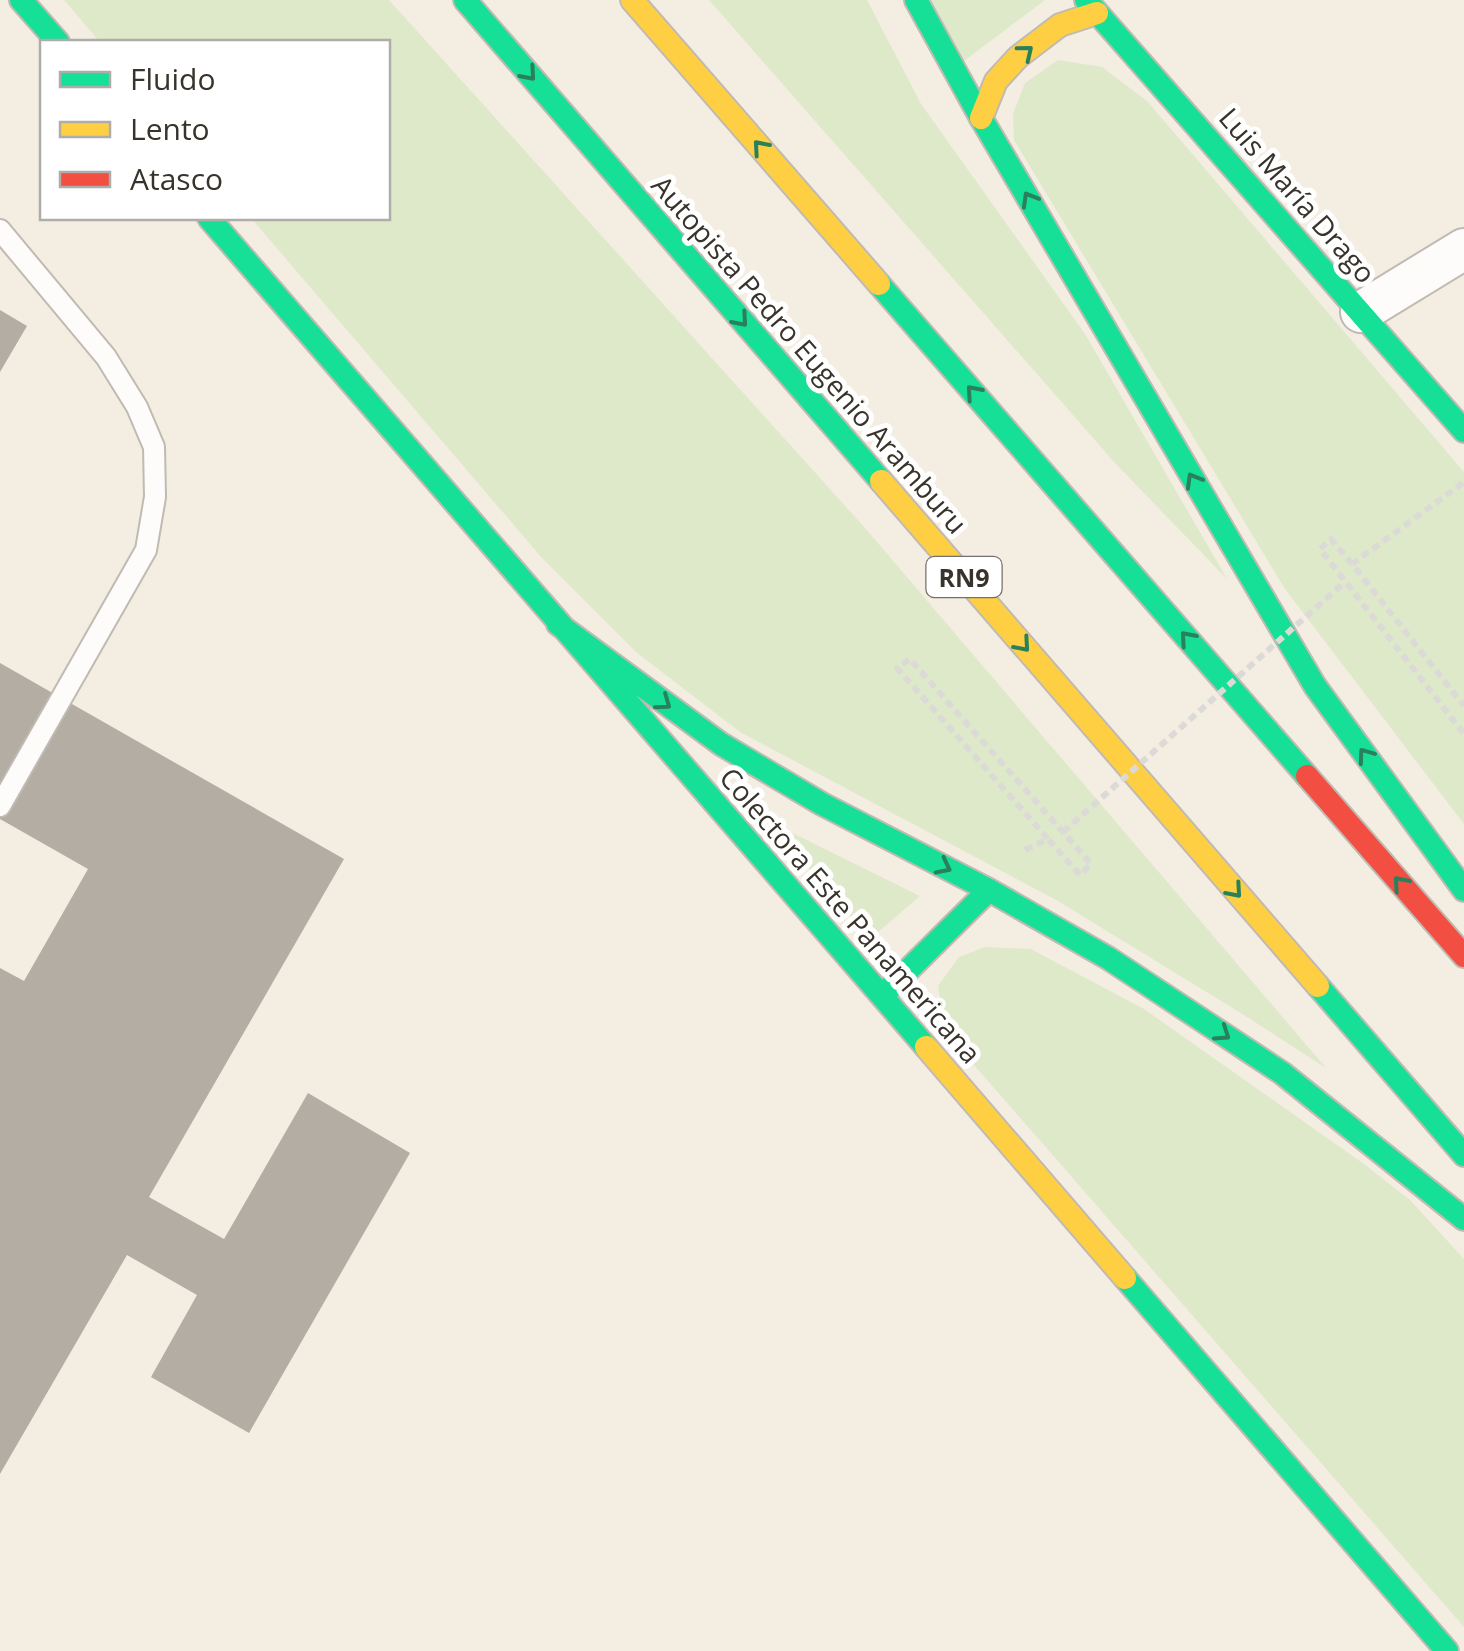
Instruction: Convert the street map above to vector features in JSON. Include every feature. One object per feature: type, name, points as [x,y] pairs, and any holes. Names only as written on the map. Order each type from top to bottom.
[{"type":"main road","points":[[21,0],[56,40]]},
{"type":"main road","name":"Autopista Pedro Eugenio Aramburu","points":[[465,0],[1464,1155]]},
{"type":"main road","points":[[632,0],[1464,956]]},
{"type":"main road","points":[[916,0],[981,118],[1315,686],[1464,890]]},
{"type":"main road","points":[[981,118],[996,80],[1060,26],[1092,7]]},
{"type":"main road","name":"Luis María Drago","points":[[1092,7],[1464,431]]},
{"type":"main road","name":"Colectora Este Panamericana","points":[[211,220],[1447,1651]]},
{"type":"main road","points":[[558,624],[720,744],[822,804],[1108,958],[1282,1074],[1464,1219]]},
{"type":"main road","points":[[882,996],[988,890]]},
{"type":"street","points":[[1361,312],[1464,249]]},
{"type":"lane","points":[[0,230],[106,356],[137,407],[154,448],[155,497],[146,550],[0,806]]},
{"type":"path","points":[[1352,564],[1464,483]]},
{"type":"path","points":[[1464,706],[1331,539],[1320,549],[1464,734]]},
{"type":"path","points":[[1064,832],[1345,582]]},
{"type":"path","points":[[910,659],[1064,832],[1092,864],[1080,875],[897,668],[910,659]]},
{"type":"path","points":[[1015,852],[1048,840]]},
{"type":"green space","points":[[64,0],[389,0],[865,528],[1326,1068],[1058,901],[740,732],[636,652],[542,558],[253,220],[390,220],[390,40],[98,40]]},
{"type":"green space","points":[[709,0],[867,0],[921,104],[1085,334],[1227,579],[1115,463]]},
{"type":"green space","points":[[926,0],[1045,0],[960,64]]},
{"type":"green space","points":[[1058,60],[1102,67],[1147,101],[1464,472],[1464,824],[1285,589],[1014,140],[1013,114],[1025,83]]},
{"type":"green space","points":[[768,821],[920,896],[870,939]]},
{"type":"green space","points":[[985,947],[1031,949],[1144,1009],[1364,1164],[1410,1200],[1464,1259],[1464,1627],[961,1050],[943,1017],[938,986],[959,957]]},
{"type":"building","points":[[0,310],[27,326],[0,372]]},
{"type":"building","points":[[0,663],[344,859],[149,1197],[224,1239],[308,1093],[410,1153],[249,1433],[151,1377],[197,1295],[127,1255],[0,1474],[0,968],[24,981],[88,869],[0,819]]},
{"type":"traffic: fast","points":[[21,0],[56,40]]},
{"type":"traffic: fast","points":[[465,0],[881,481]]},
{"type":"traffic: fast","points":[[916,0],[981,118],[1315,686],[1464,890]]},
{"type":"traffic: fast","points":[[1086,0],[1464,431]]},
{"type":"traffic: fast","points":[[211,220],[926,1047]]},
{"type":"traffic: fast","points":[[879,284],[1307,776]]},
{"type":"traffic: fast","points":[[558,624],[721,744],[822,804],[989,890],[1108,958],[1282,1073],[1464,1219]]},
{"type":"traffic: fast","points":[[882,996],[989,890]]},
{"type":"traffic: fast","points":[[1318,986],[1464,1155]]},
{"type":"traffic: fast","points":[[1125,1278],[1447,1651]]},
{"type":"traffic: slow","points":[[632,0],[879,284]]},
{"type":"traffic: slow","points":[[981,118],[996,81],[1018,57],[1060,25],[1097,13]]},
{"type":"traffic: slow","points":[[881,481],[1318,986]]},
{"type":"traffic: slow","points":[[926,1047],[1125,1278]]},
{"type":"traffic: jam","points":[[1307,776],[1464,956]]}]
